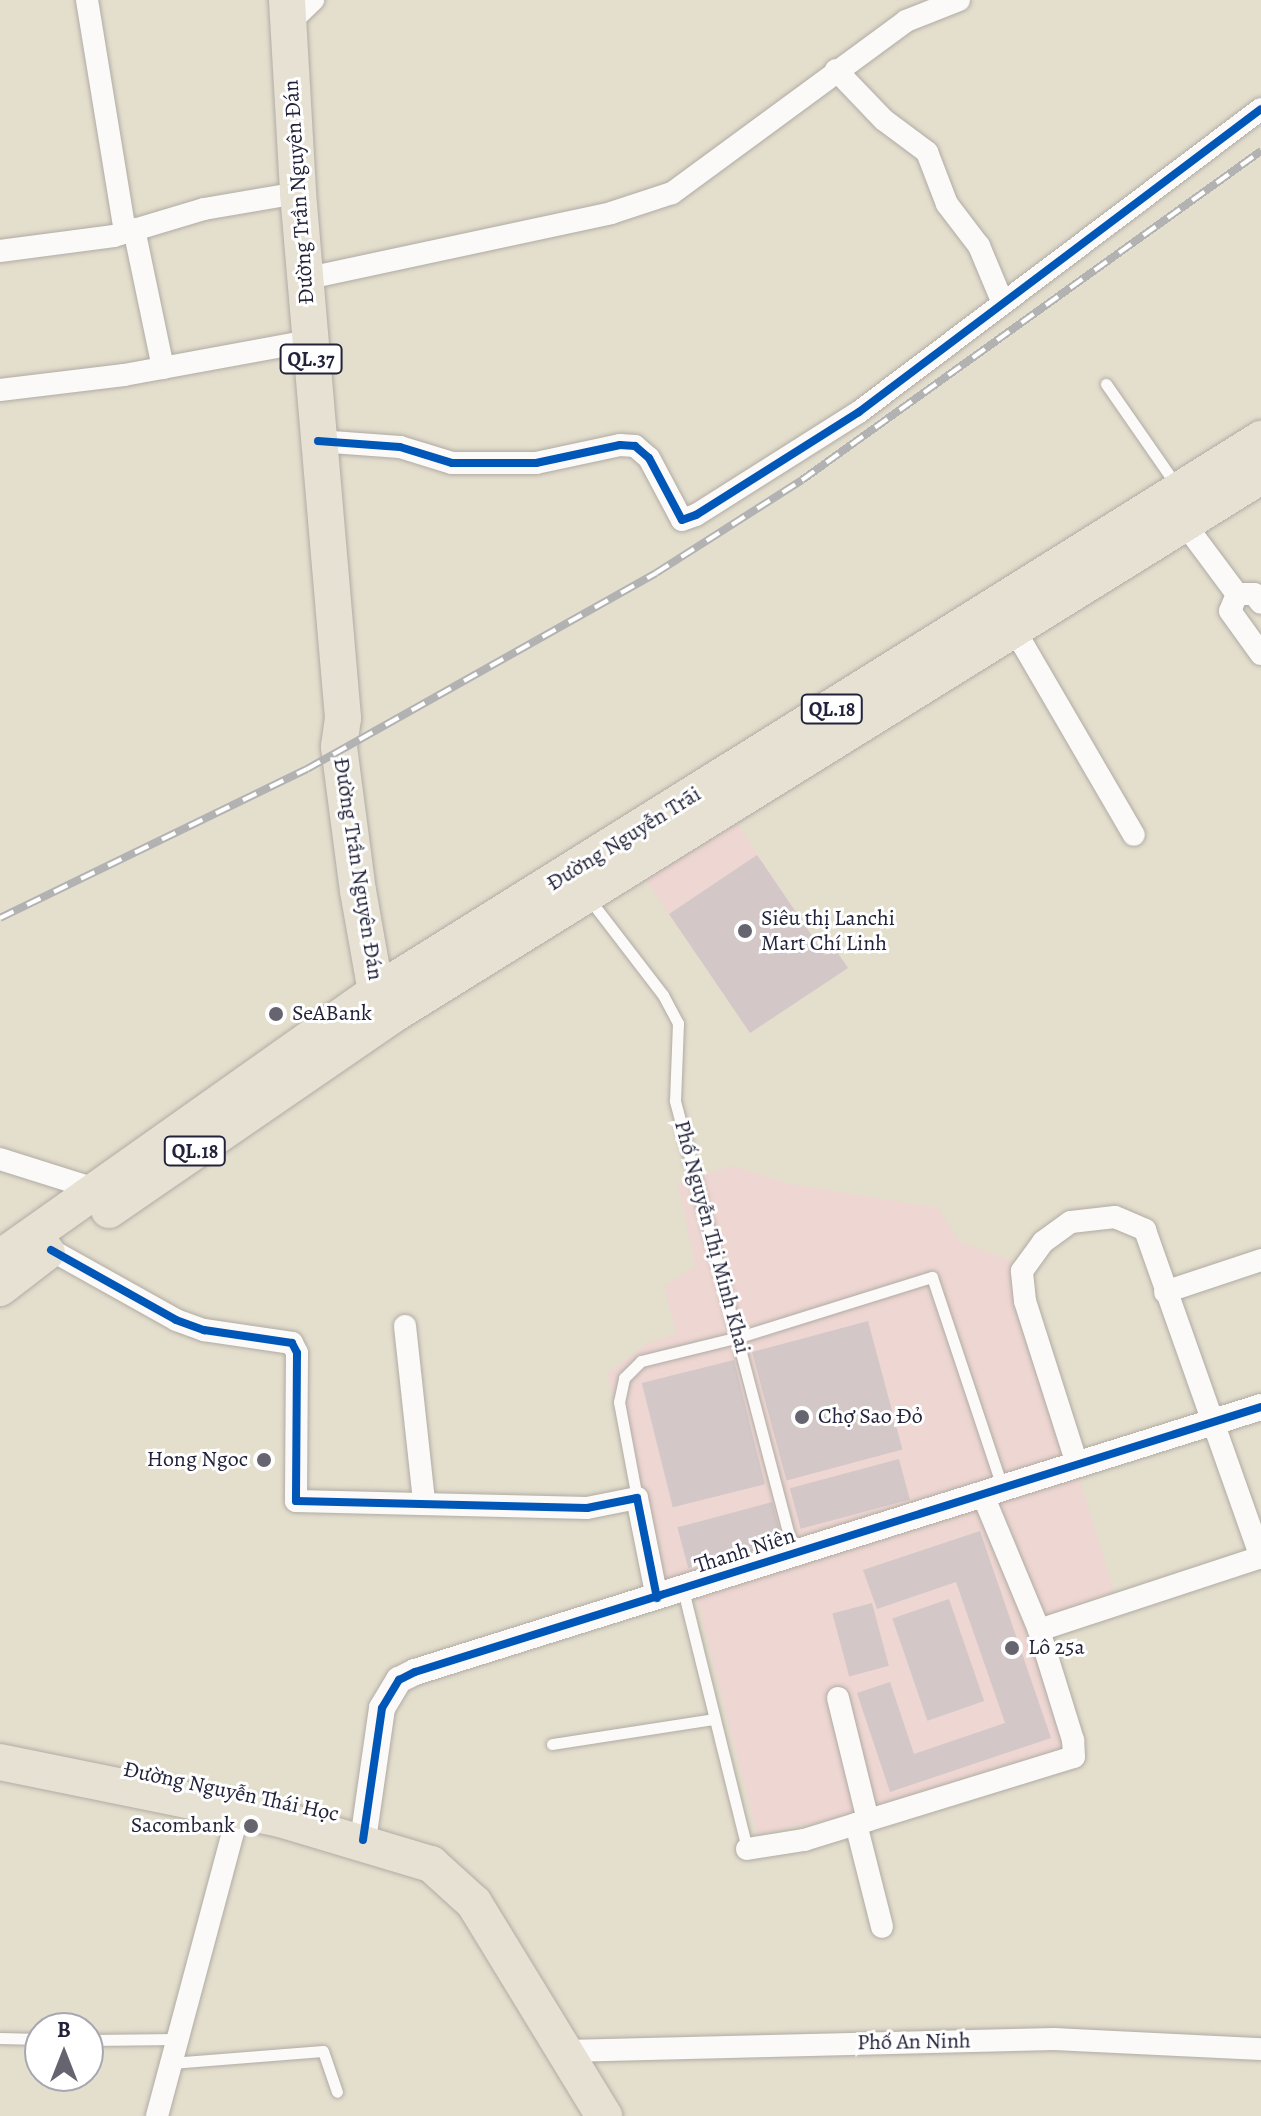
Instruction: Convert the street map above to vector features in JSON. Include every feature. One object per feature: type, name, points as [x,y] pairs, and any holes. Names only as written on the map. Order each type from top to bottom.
[{"type":"highway","name":"Đường Trần Nguyên Đán","points":[[296,8],[298,193],[343,718],[339,747],[396,996]]},
{"type":"highway","name":"Đường Nguyễn Trãi","points":[[580,884],[1014,629],[1182,507],[1261,439]]},
{"type":"highway","name":"Đường Nguyễn Trãi","points":[[0,1288],[40,1242],[95,1189],[396,996],[1182,507],[1261,476]]},
{"type":"highway","name":"Đường Nguyễn Trãi","points":[[0,1258],[40,1242],[396,996]]},
{"type":"highway","name":"Đường Nguyễn Thái Học","points":[[0,1762],[363,1840],[431,1864],[459,1884],[515,1964],[604,2116]]},
{"type":"street","points":[[87,0],[129,230],[163,368]]},
{"type":"street","points":[[304,279],[645,205],[672,193],[906,21],[959,0]]},
{"type":"street","points":[[836,70],[884,120],[927,152],[947,204],[979,246],[1002,301]]},
{"type":"street","points":[[318,441],[400,447],[452,463],[536,463],[635,446],[649,458],[682,520],[859,412],[1002,301],[1261,109]]},
{"type":"street","points":[[0,251],[129,230],[204,209],[298,193]]},
{"type":"street","points":[[0,390],[163,368],[310,341]]},
{"type":"street","points":[[1182,507],[1237,594]]},
{"type":"street","points":[[1237,594],[1254,594],[1261,603]]},
{"type":"street","points":[[1237,594],[1230,611],[1261,654]]},
{"type":"street","points":[[1014,629],[1134,835]]},
{"type":"street","points":[[0,1159],[95,1189]]},
{"type":"street","points":[[1039,1630],[1261,1557],[1145,1230],[1115,1217],[1071,1222],[1043,1242],[1022,1271],[1025,1301],[1077,1464]]},
{"type":"street","points":[[40,1242],[176,1320],[204,1330],[292,1343],[297,1353],[296,1501],[424,1501],[587,1508],[637,1498],[657,1598]]},
{"type":"street","points":[[1165,1292],[1261,1260]]},
{"type":"street","points":[[405,1326],[424,1501]]},
{"type":"street","name":"Thanh Niên","points":[[363,1840],[382,1708],[399,1680],[436,1662],[683,1590],[1261,1407]]},
{"type":"street","points":[[747,1849],[862,1822],[1074,1757],[1039,1630],[992,1490]]},
{"type":"street","points":[[838,1698],[882,1927]]},
{"type":"street","points":[[157,2116],[239,1811]]},
{"type":"street","name":"Phố An Ninh","points":[[566,2051],[1054,2039],[1261,2049]]},
{"type":"lane","points":[[1106,384],[1182,507]]},
{"type":"lane","name":"Phố Nguyễn Thị Minh Khai","points":[[580,884],[663,995],[678,1023],[675,1101],[794,1554]]},
{"type":"lane","points":[[637,1498],[619,1402],[624,1378],[641,1361],[739,1337],[932,1277],[992,1490]]},
{"type":"lane","points":[[683,1590],[747,1849]]},
{"type":"lane","points":[[552,1744],[714,1719]]},
{"type":"lane","points":[[0,2038],[24,2039]]},
{"type":"lane","points":[[104,2040],[178,2039]]},
{"type":"lane","points":[[171,2063],[323,2051],[337,2092]]},
{"type":"shaded area","name":"Siêu thị Lanchi Mart Chí Linh","points":[[734,819],[825,955],[835,949],[848,968],[750,1033],[644,877]]},
{"type":"shaded area","points":[[732,1166],[790,1184],[938,1208],[960,1242],[1015,1262],[1114,1592],[1038,1619],[1069,1747],[886,1808],[757,1834],[698,1603],[684,1576],[661,1585],[607,1374],[647,1344],[676,1334],[664,1286],[695,1266],[678,1183]]},
{"type":"building","name":"Siêu thị Lanchi Mart Chí Linh","points":[[757,855],[825,955],[835,949],[848,968],[750,1033],[669,914]]},
{"type":"building","points":[[868,1321],[902,1449],[787,1481],[752,1352]]},
{"type":"building","points":[[734,1360],[765,1484],[673,1507],[642,1383]]},
{"type":"building","points":[[899,1459],[910,1500],[801,1529],[790,1488]]},
{"type":"building","points":[[772,1502],[783,1543],[688,1568],[677,1527]]},
{"type":"building","points":[[980,1531],[1051,1738],[890,1792],[857,1693],[890,1682],[914,1754],[1005,1723],[956,1582],[877,1609],[863,1570]]},
{"type":"building","points":[[949,1599],[984,1701],[927,1721],[892,1619]]},
{"type":"building","points":[[872,1603],[889,1666],[849,1676],[832,1614]]},
{"type":"railway","points":[[0,918],[307,769],[656,573],[802,480],[1261,151]]},
{"type":"cycle path","points":[[318,441],[400,447],[452,463],[536,463],[620,445],[635,446],[649,458],[682,520],[696,515],[859,412],[1261,109]]},
{"type":"cycle path","points":[[51,1250],[176,1320],[204,1330],[292,1343],[297,1353],[296,1501],[587,1508],[637,1498],[657,1598]]},
{"type":"cycle path","points":[[363,1840],[382,1708],[399,1680],[415,1672],[1261,1407]]},
{"type":"place","name":"Siêu thị Lanchi Mart Chí Linh","points":[[745,931]]},
{"type":"place","name":"SeABank","points":[[276,1014]]},
{"type":"place","name":"Chợ Sao Đỏ","points":[[802,1417]]},
{"type":"place","name":"Hong Ngoc","points":[[264,1460]]},
{"type":"place","name":"Lô 25a","points":[[1012,1648]]},
{"type":"place","name":"Sacombank","points":[[251,1826]]}]
